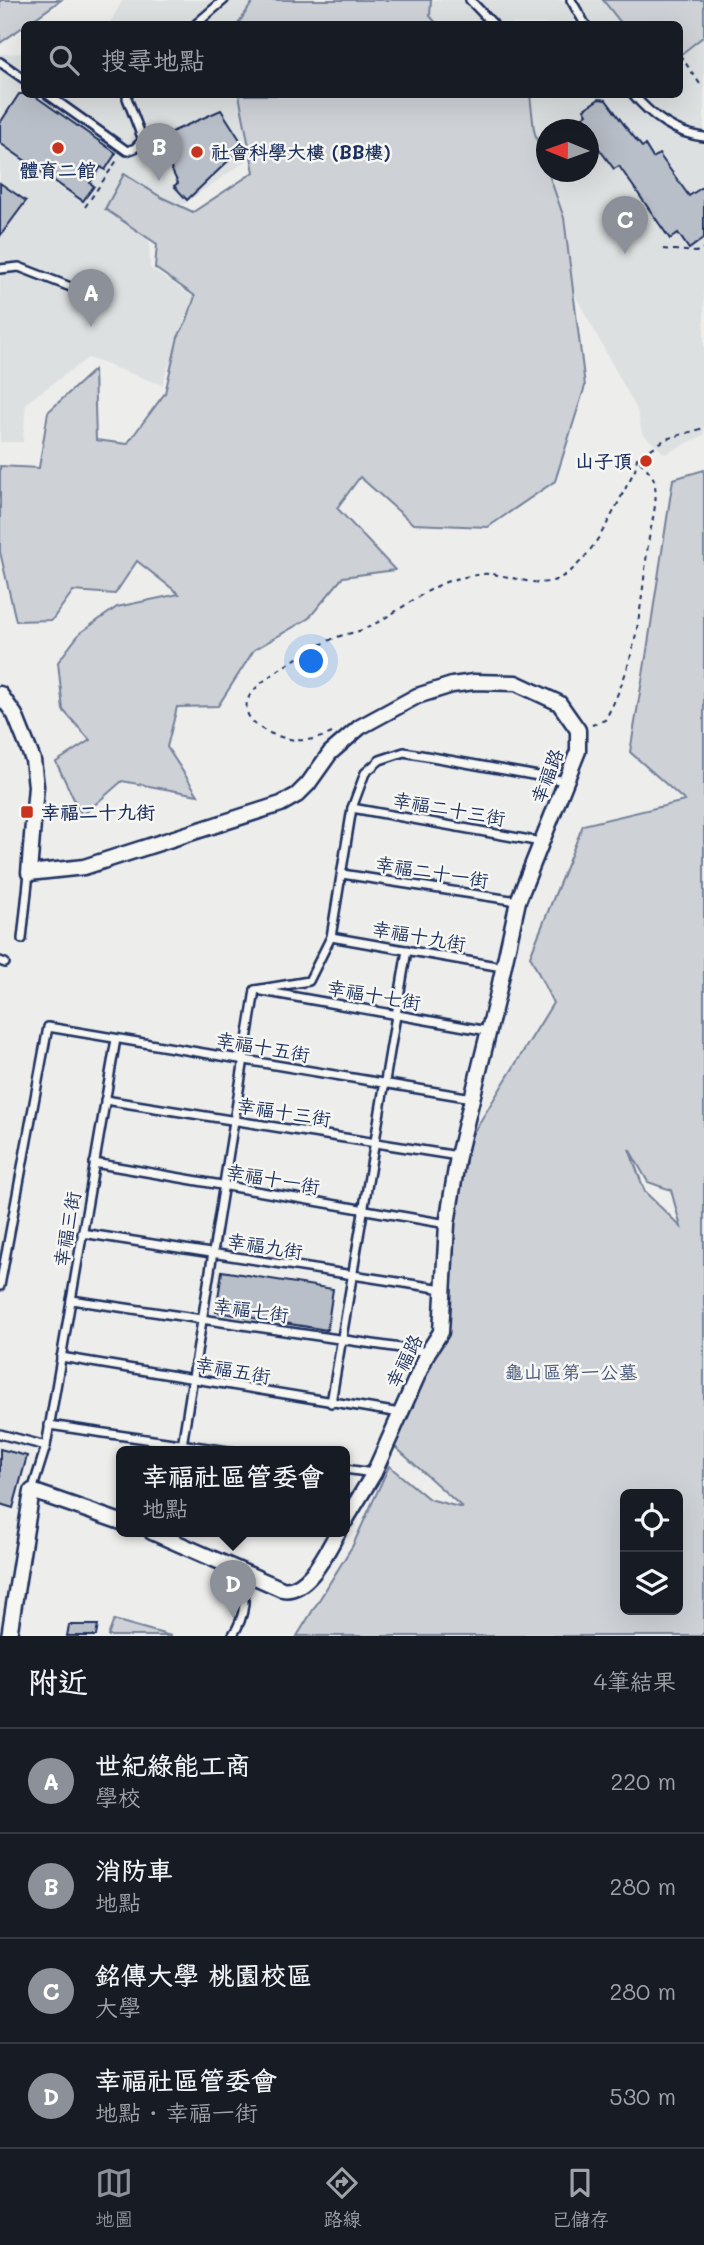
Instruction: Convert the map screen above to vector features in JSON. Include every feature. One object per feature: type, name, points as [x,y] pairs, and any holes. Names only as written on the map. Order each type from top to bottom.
[{"type":"street","name":"幸福路","points":[[29,873],[84,867],[281,804],[308,784],[330,753],[360,727],[417,696],[452,685],[474,682],[516,683],[559,703],[578,730],[578,751],[518,901],[458,1156],[447,1224],[441,1332],[428,1352],[374,1473],[350,1513]]},
{"type":"street","points":[[0,694],[15,715],[33,760],[36,786],[29,873]]},
{"type":"street","points":[[9,1636],[33,1490],[116,1520]]},
{"type":"street","points":[[172,1537],[291,1591],[306,1581],[335,1537]]},
{"type":"lane","points":[[200,21],[225,0]]},
{"type":"lane","points":[[470,0],[490,21]]},
{"type":"lane","points":[[571,0],[583,21]]},
{"type":"lane","points":[[0,62],[21,77]]},
{"type":"lane","points":[[53,98],[125,149],[135,148],[143,140],[127,98]]},
{"type":"lane","points":[[636,98],[646,111],[688,136],[704,137]]},
{"type":"lane","points":[[0,269],[19,267],[86,293]]},
{"type":"lane","points":[[182,1446],[255,990],[309,981],[331,937],[352,808],[365,773],[380,760],[404,752],[566,781]]},
{"type":"lane","name":"幸福二十三街","points":[[352,808],[541,842]]},
{"type":"lane","points":[[22,939],[29,873]]},
{"type":"lane","name":"幸福二十一街","points":[[342,874],[518,901]]},
{"type":"lane","name":"幸福十九街","points":[[331,937],[502,967]]},
{"type":"lane","points":[[331,1402],[407,950]]},
{"type":"lane","name":"幸福十七街","points":[[255,990],[488,1031]]},
{"type":"lane","name":"幸福十五街","points":[[0,1286],[48,1027],[473,1098]]},
{"type":"lane","name":"幸福三街","points":[[33,1490],[46,1446],[116,1038]]},
{"type":"lane","name":"幸福十三街","points":[[105,1100],[458,1156]]},
{"type":"lane","name":"幸福十一街","points":[[94,1164],[447,1224]]},
{"type":"lane","name":"幸福九街","points":[[82,1233],[444,1289]]},
{"type":"lane","name":"幸福七街","points":[[71,1300],[428,1352]]},
{"type":"lane","name":"幸福五街","points":[[61,1357],[400,1413]]},
{"type":"lane","points":[[49,1425],[170,1446]]},
{"type":"lane","points":[[0,1434],[46,1446]]},
{"type":"lane","points":[[350,1470],[374,1473]]},
{"type":"lane","points":[[232,1636],[242,1621],[244,1610],[240,1569]]},
{"type":"path","points":[[683,59],[700,84]]},
{"type":"path","points":[[85,207],[125,149]]},
{"type":"path","points":[[663,249],[696,252],[704,248]]},
{"type":"path","points":[[360,727],[341,727],[329,735],[313,739],[281,737],[257,726],[248,717],[249,697],[273,674],[311,650],[335,638],[362,630],[447,581],[483,574],[504,575],[540,584],[559,579],[594,545],[635,470],[637,458],[666,439],[704,428]]},
{"type":"path","points":[[578,730],[605,720],[618,697],[631,662],[640,621],[655,502],[653,478],[637,458]]},
{"type":"shaded area","points":[[123,0],[704,0],[704,435],[665,454],[642,433],[637,410],[576,297],[515,212],[405,98],[683,98],[683,21],[111,21]]},
{"type":"shaded area","points":[[21,53],[21,98],[306,98],[314,114],[184,204],[137,222],[121,223],[149,224],[150,268],[193,297],[162,385],[88,358],[26,403],[23,442],[0,442],[0,54]]},
{"type":"green space","points":[[0,0],[61,0],[31,21],[21,21],[21,28],[0,43]]},
{"type":"green space","points":[[254,0],[431,0],[430,16],[434,21],[240,21]]},
{"type":"green space","points":[[603,0],[704,0],[704,36],[683,53],[683,21],[620,21]]},
{"type":"green space","points":[[240,98],[530,98],[536,137],[536,182],[551,182],[564,218],[585,386],[555,481],[488,527],[413,524],[360,477],[337,508],[395,570],[343,577],[309,618],[254,650],[218,706],[177,707],[167,747],[198,795],[122,781],[82,816],[56,762],[90,740],[63,710],[58,662],[80,633],[117,607],[179,594],[137,561],[115,594],[73,591],[52,620],[16,621],[0,552],[0,466],[39,468],[48,412],[94,370],[96,440],[127,444],[165,393],[178,337],[195,296],[155,268],[157,244],[105,209],[124,174],[161,197],[193,212],[254,172]]},
{"type":"green space","name":"龜山區第一公墓","points":[[704,470],[704,1632],[701,1636],[297,1636],[353,1545],[389,1466],[429,1499],[463,1508],[393,1445],[431,1354],[465,1146],[553,1003],[530,956],[583,825],[685,801],[630,752],[673,479]],"holes":[[[629,1149],[648,1182],[671,1190],[681,1227],[645,1192]]]},
{"type":"green space","points":[[114,1620],[171,1636],[108,1636]]},
{"type":"building","name":"體育二館","points":[[19,94],[21,98],[38,98],[116,153],[105,170],[101,167],[90,183],[94,186],[83,201],[0,143],[0,123]]},
{"type":"building","points":[[599,99],[606,100],[642,147],[645,145],[653,158],[659,154],[689,196],[704,186],[704,238],[689,249],[678,233],[670,239],[619,166],[614,169],[599,149],[599,119],[581,119],[587,114],[584,109]]},
{"type":"building","name":"社會科學大樓 (BB樓)","points":[[221,110],[244,146],[187,200],[174,186],[178,183],[166,158],[160,161],[151,141]]},
{"type":"building","points":[[0,183],[26,201],[0,236]]},
{"type":"building","points":[[222,1271],[333,1289],[327,1330],[216,1312]]},
{"type":"building","points":[[0,1449],[27,1456],[13,1508],[0,1504]]},
{"type":"building","points":[[69,1625],[98,1625],[96,1636],[67,1636]]},
{"type":"place","name":"體育二館","points":[[58,148]]},
{"type":"place","name":"社會科學大樓 (BB樓)","points":[[197,152]]},
{"type":"place","name":"消防車","points":[[159,181]]},
{"type":"place","name":"銘傳大學 桃園校區","points":[[625,254]]},
{"type":"place","name":"世紀綠能工商","points":[[91,327]]},
{"type":"place","name":"山子頂","points":[[646,461]]},
{"type":"place","name":"幸福二十九街","points":[[27,812]]},
{"type":"place","name":"幸福社區管委會","points":[[233,1618]]}]
